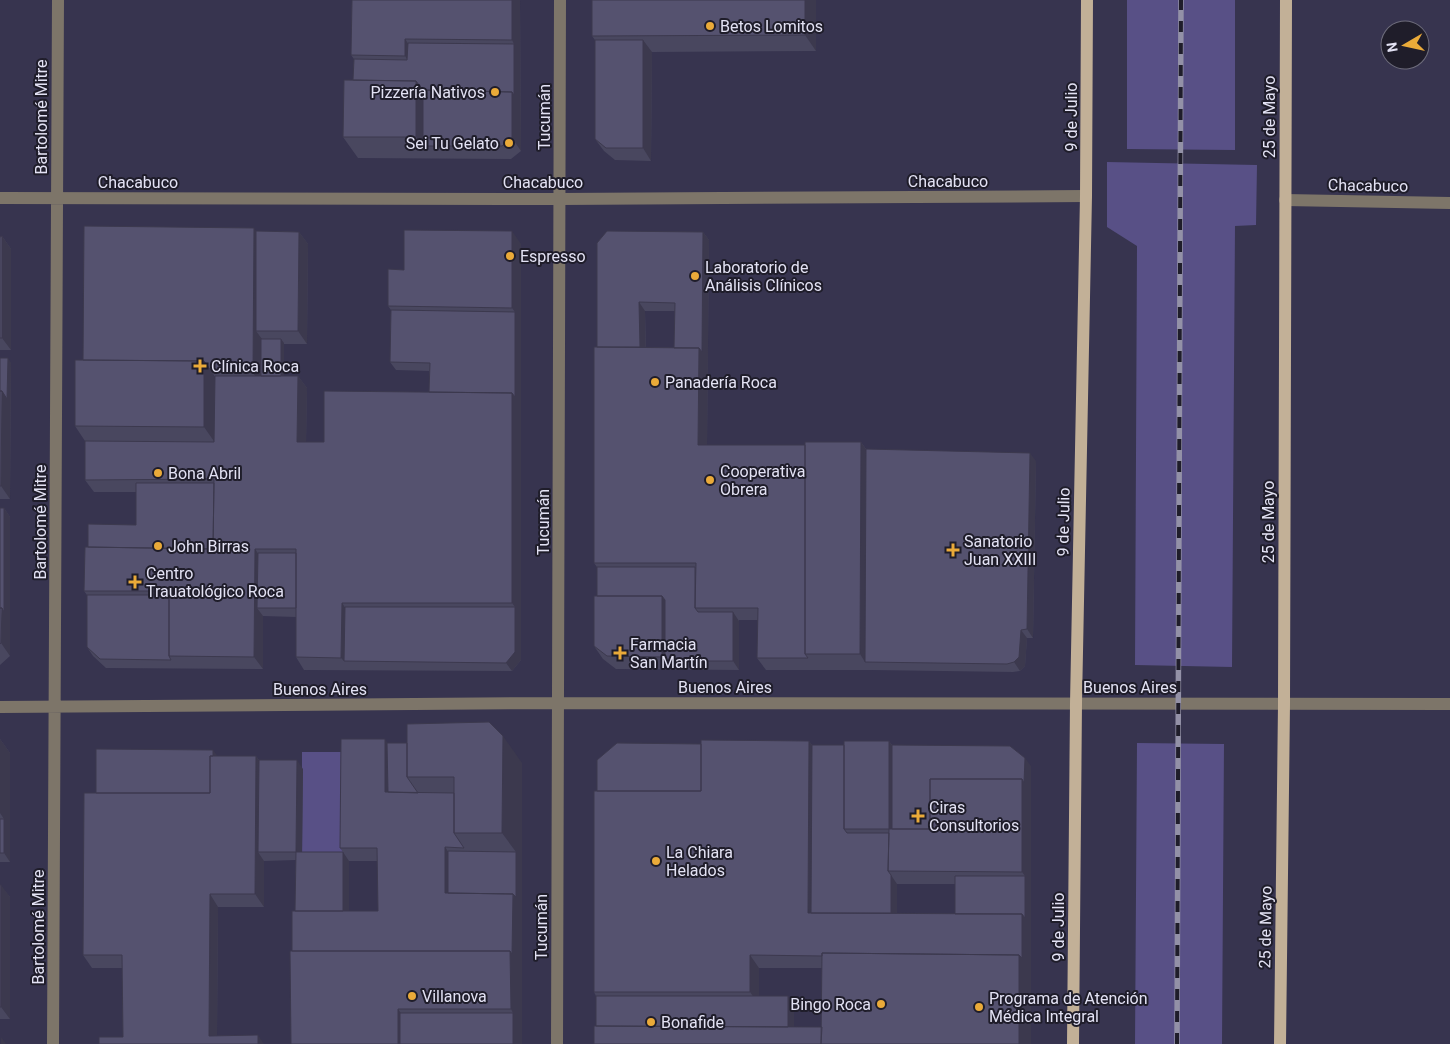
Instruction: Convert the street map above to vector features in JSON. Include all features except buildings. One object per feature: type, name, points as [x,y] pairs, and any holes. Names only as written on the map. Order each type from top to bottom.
[{"type":"main road","name":"9 de Julio","points":[[1073,1044],[1076,703],[1086,196],[1087,0]]},
{"type":"main road","name":"25 de Mayo","points":[[1280,1044],[1284,704],[1286,0]]},
{"type":"street","name":"Bartolomé Mitre","points":[[53,1044],[58,0]]},
{"type":"street","name":"Tucumán","points":[[557,1044],[560,0]]},
{"type":"street","name":"Chacabuco","points":[[0,198],[560,199],[1086,196]]},
{"type":"street","name":"Chacabuco","points":[[1285,200],[1450,203]]},
{"type":"street","name":"Buenos Aires","points":[[0,707],[558,703],[1450,704]]},
{"type":"shaded area","points":[[1127,0],[1235,0],[1235,150],[1127,149]]},
{"type":"shaded area","points":[[1107,162],[1257,165],[1256,225],[1235,226],[1232,667],[1135,665],[1137,246],[1107,227]]},
{"type":"shaded area","points":[[1137,743],[1224,744],[1222,1044],[1135,1044]]},
{"type":"shaded area","points":[[302,752],[349,752],[349,861],[302,860]]},
{"type":"railway","points":[[1177,1044],[1181,0]]},
{"type":"place","name":"Betos Lomitos","points":[[710,26]]},
{"type":"place","name":"Pizzería Nativos","points":[[495,92]]},
{"type":"place","name":"Sei Tu Gelato","points":[[509,143]]},
{"type":"place","name":"Espresso","points":[[510,256]]},
{"type":"place","name":"Laboratorio de Análisis Clínicos","points":[[695,276]]},
{"type":"place","name":"Clínica Roca","points":[[200,366]]},
{"type":"place","name":"Panadería Roca","points":[[655,382]]},
{"type":"place","name":"Bona Abril","points":[[158,473]]},
{"type":"place","name":"Cooperativa Obrera","points":[[710,480]]},
{"type":"place","name":"John Birras","points":[[158,546]]},
{"type":"place","name":"Sanatorio Juan XXIII","points":[[953,550]]},
{"type":"place","name":"Centro Trauatológico Roca","points":[[135,582]]},
{"type":"place","name":"Farmacia San Martín","points":[[620,653]]},
{"type":"place","name":"Ciras Consultorios","points":[[918,816]]},
{"type":"place","name":"La Chiara Helados","points":[[656,861]]},
{"type":"place","name":"Villanova","points":[[412,996]]},
{"type":"place","name":"Bingo Roca","points":[[881,1004]]},
{"type":"place","name":"Programa de Atención Médica Integral","points":[[979,1007]]},
{"type":"place","name":"Bonafide","points":[[651,1022]]}]
